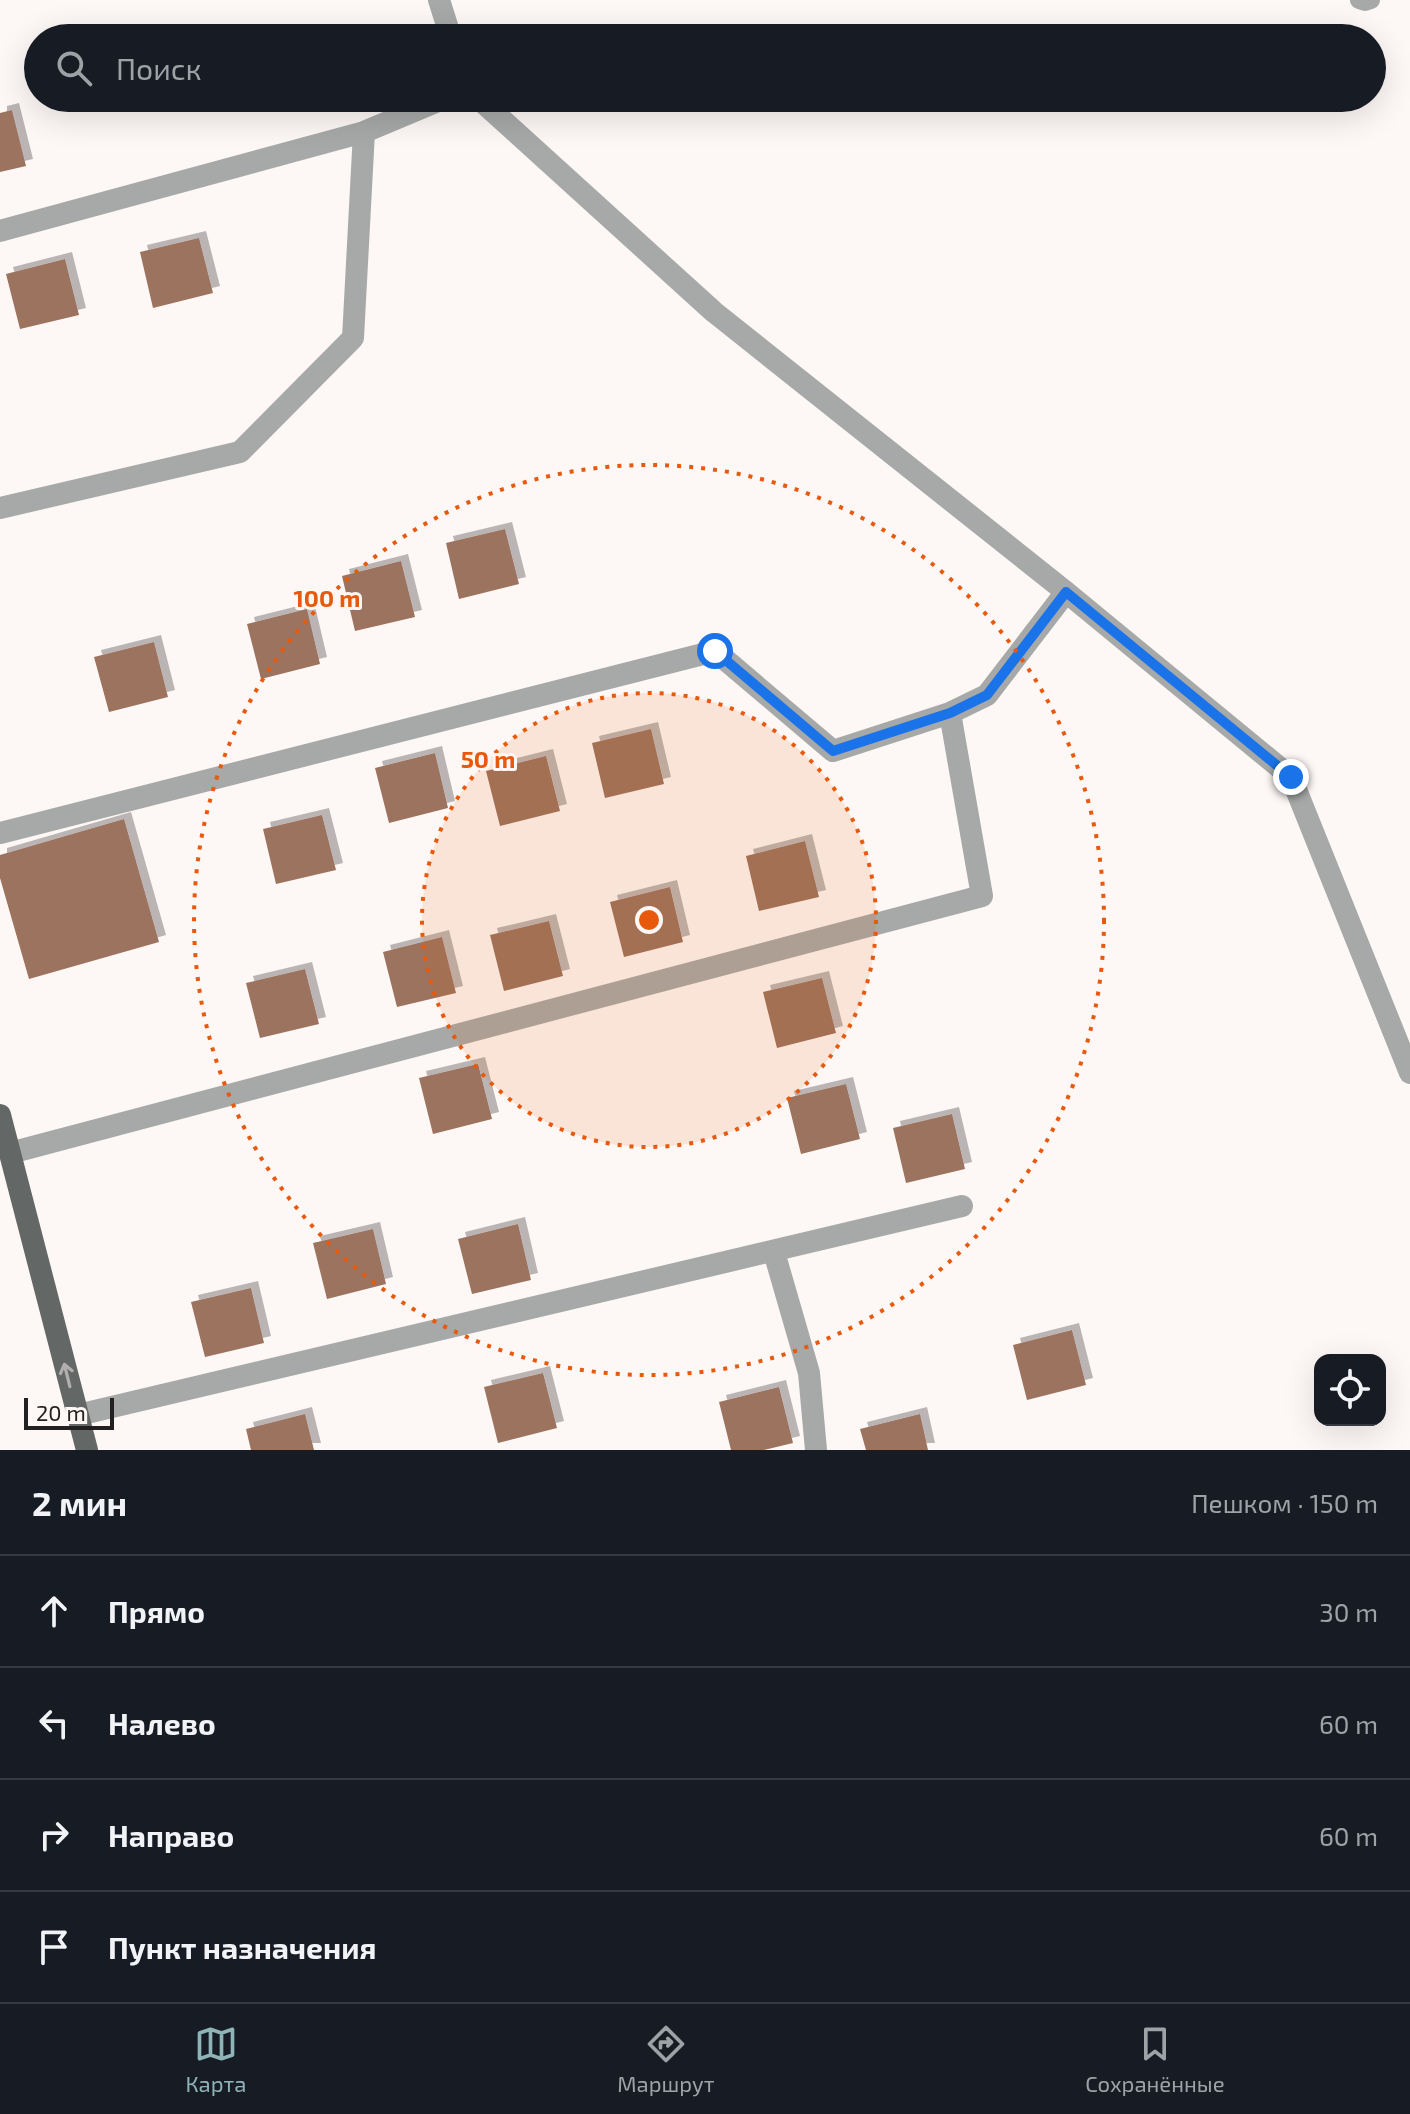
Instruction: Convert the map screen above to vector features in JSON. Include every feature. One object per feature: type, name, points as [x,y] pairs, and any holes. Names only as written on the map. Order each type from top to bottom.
[{"type":"main road","points":[[0,1115],[87,1450]]},
{"type":"street","points":[[439,0],[447,24]]},
{"type":"street","points":[[0,231],[364,132],[412,112]]},
{"type":"street","points":[[493,112],[714,312],[1066,592],[1291,777],[1410,1073]]},
{"type":"street","points":[[0,508],[240,452],[353,338],[364,132]]},
{"type":"street","points":[[0,833],[715,651],[833,751],[950,713],[987,695],[1066,592]]},
{"type":"street","points":[[10,1153],[982,896],[950,713]]},
{"type":"street","points":[[78,1415],[962,1206]]},
{"type":"street","points":[[774,1252],[809,1373],[816,1450]]},
{"type":"lane","points":[[1359,0],[1371,0]]},
{"type":"building","points":[[12,110],[26,166],[0,172],[0,113]]},
{"type":"building","points":[[199,238],[213,293],[153,308],[140,252]]},
{"type":"building","points":[[65,259],[79,315],[20,329],[6,274]]},
{"type":"building","points":[[505,529],[519,584],[459,599],[446,543]]},
{"type":"building","points":[[401,561],[415,617],[355,631],[342,576]]},
{"type":"building","points":[[307,609],[320,664],[261,679],[247,624]]},
{"type":"building","points":[[154,642],[168,697],[109,712],[94,657]]},
{"type":"building","points":[[651,729],[664,784],[605,798],[592,743]]},
{"type":"building","points":[[435,753],[448,808],[389,823],[375,768]]},
{"type":"building","points":[[546,756],[560,811],[500,826],[486,771]]},
{"type":"building","points":[[322,815],[336,870],[276,884],[263,829]]},
{"type":"building","points":[[124,819],[159,942],[29,979],[0,878],[0,855]]},
{"type":"building","points":[[805,841],[819,897],[759,911],[746,856]]},
{"type":"building","points":[[670,887],[683,942],[624,957],[610,902]]},
{"type":"building","points":[[549,921],[563,976],[504,991],[490,935]]},
{"type":"building","points":[[442,937],[456,993],[397,1007],[383,952]]},
{"type":"building","points":[[305,969],[319,1024],[260,1038],[246,983]]},
{"type":"building","points":[[822,978],[836,1033],[777,1048],[763,992]]},
{"type":"building","points":[[478,1064],[492,1119],[433,1134],[419,1078]]},
{"type":"building","points":[[846,1084],[860,1139],[801,1154],[787,1098]]},
{"type":"building","points":[[952,1114],[965,1169],[906,1183],[893,1128]]},
{"type":"building","points":[[518,1224],[531,1280],[472,1294],[458,1239]]},
{"type":"building","points":[[373,1229],[386,1284],[327,1299],[313,1243]]},
{"type":"building","points":[[251,1288],[264,1343],[205,1357],[191,1302]]},
{"type":"building","points":[[1072,1330],[1086,1385],[1027,1400],[1013,1345]]},
{"type":"building","points":[[543,1373],[557,1428],[498,1443],[484,1387]]},
{"type":"building","points":[[779,1387],[793,1443],[764,1450],[731,1450],[719,1402]]},
{"type":"building","points":[[305,1414],[314,1450],[251,1450],[246,1429]]},
{"type":"building","points":[[920,1414],[928,1450],[866,1450],[860,1429]]},
{"type":"route","points":[[715,651],[833,751],[950,713],[987,695],[1066,592],[1291,777]]}]
